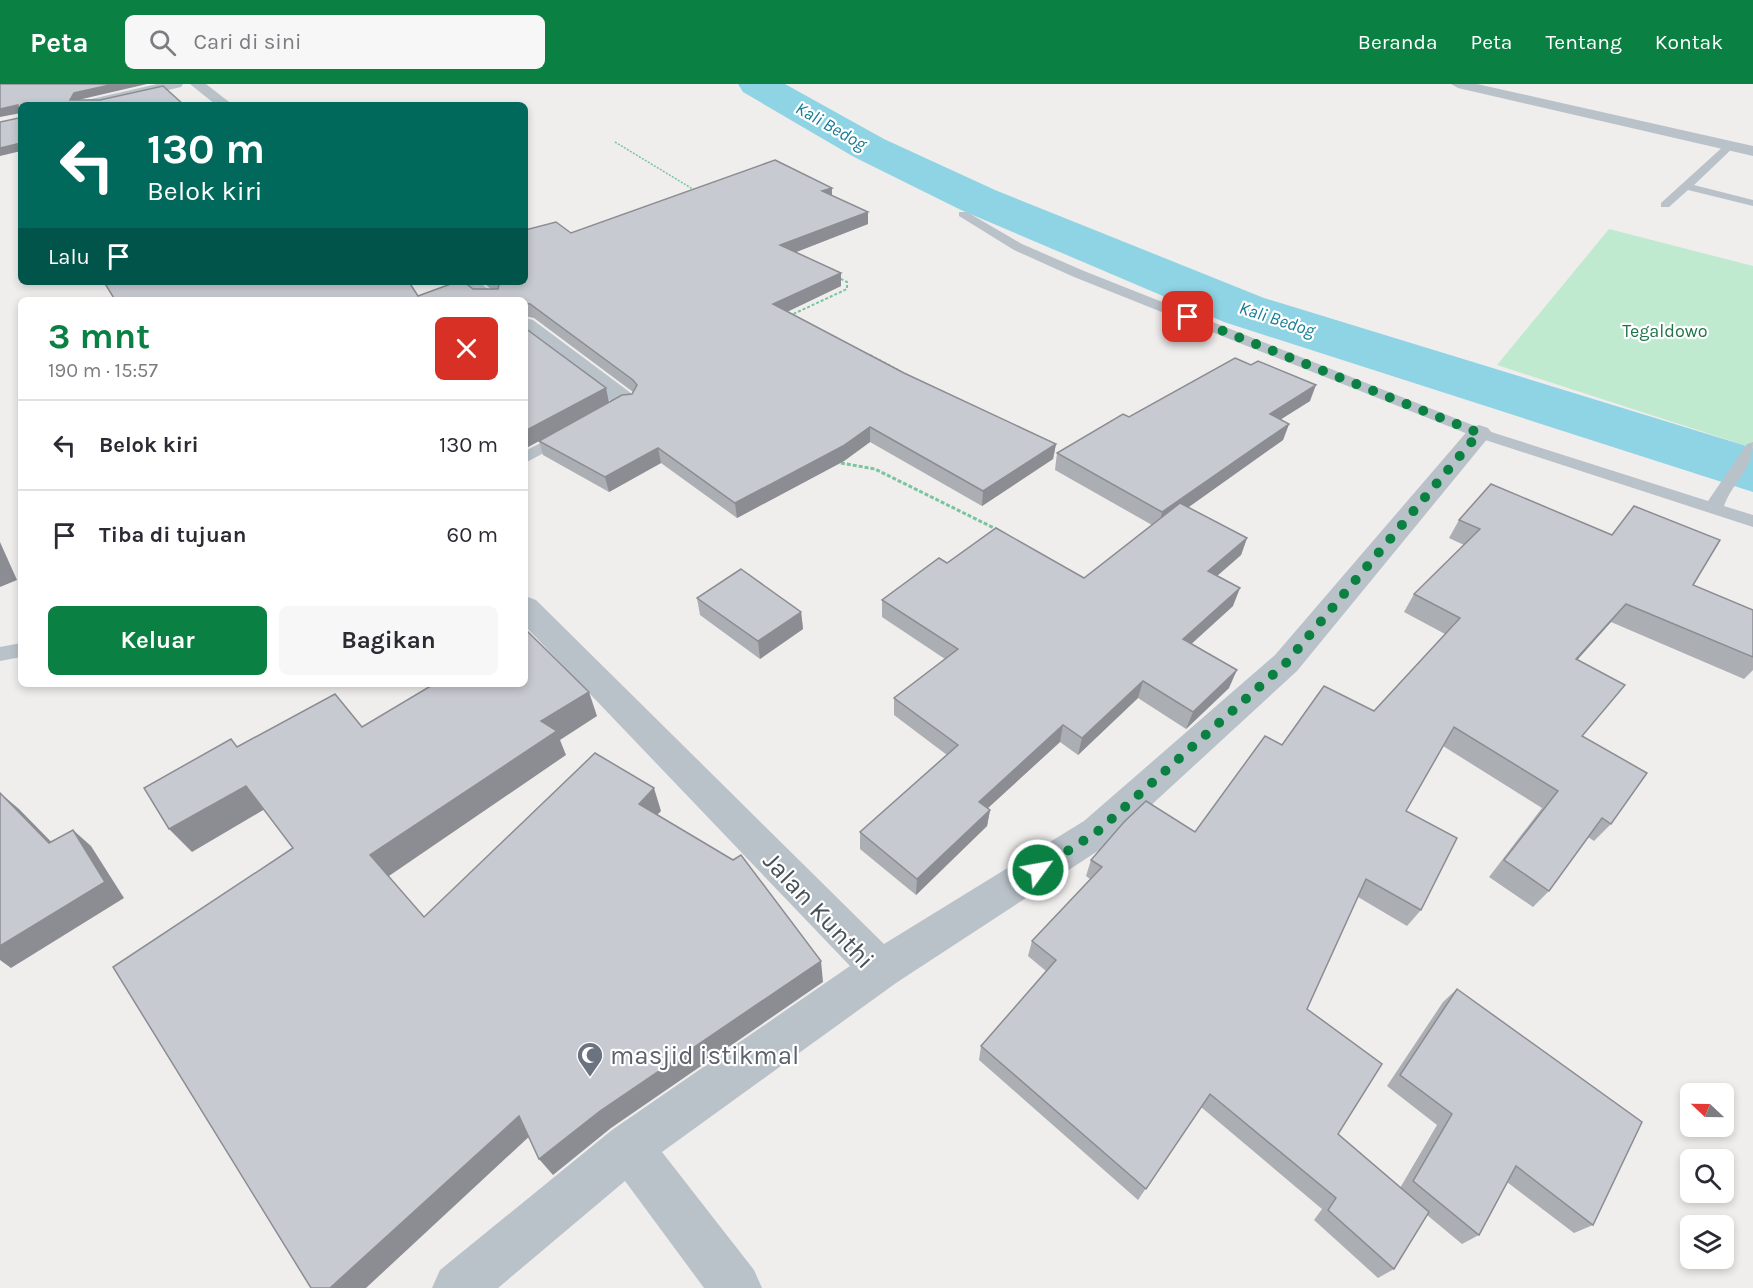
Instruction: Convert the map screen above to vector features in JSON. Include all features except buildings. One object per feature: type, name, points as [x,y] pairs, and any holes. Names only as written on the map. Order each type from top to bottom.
[{"type":"street","points":[[96,102],[176,84]]},
{"type":"street","points":[[199,86],[219,84]]},
{"type":"street","points":[[1458,84],[1753,151]]},
{"type":"street","points":[[199,86],[221,102]]},
{"type":"street","points":[[470,285],[487,297]]},
{"type":"street","points":[[528,327],[626,401]]},
{"type":"street","points":[[881,969],[1097,832],[1246,700],[1286,663],[1479,433]]},
{"type":"street","name":"Jalan Kunthi","points":[[458,1288],[629,1147],[881,969],[528,610]]},
{"type":"street","points":[[629,1147],[736,1288]]},
{"type":"lane","points":[[1665,205],[1730,146]]},
{"type":"lane","points":[[1686,186],[1753,203]]},
{"type":"lane","points":[[963,214],[1018,247],[1079,274],[1479,433],[1716,502],[1753,520]]},
{"type":"lane","points":[[606,412],[626,401]]},
{"type":"lane","points":[[528,456],[576,429]]},
{"type":"lane","points":[[1716,502],[1753,447]]},
{"type":"lane","points":[[0,654],[18,651]]},
{"type":"path","points":[[615,142],[696,191]]},
{"type":"path","points":[[782,320],[847,289],[847,282],[837,276]]},
{"type":"path","points":[[792,315],[802,320]]},
{"type":"path","points":[[862,351],[902,372]]},
{"type":"path","points":[[831,461],[875,469],[1002,533]]},
{"type":"green space","name":"Tegaldowo","points":[[1609,229],[1753,266],[1753,448],[1497,365]]},
{"type":"waterway","name":"Kali Bedog","points":[[757,84],[869,148],[978,200],[1244,310],[1753,471]]},
{"type":"place","name":"masjid istikmal","points":[[590,1078]]},
{"type":"route","points":[[1038,870],[1097,832],[1286,663],[1479,433],[1188,317]]}]
